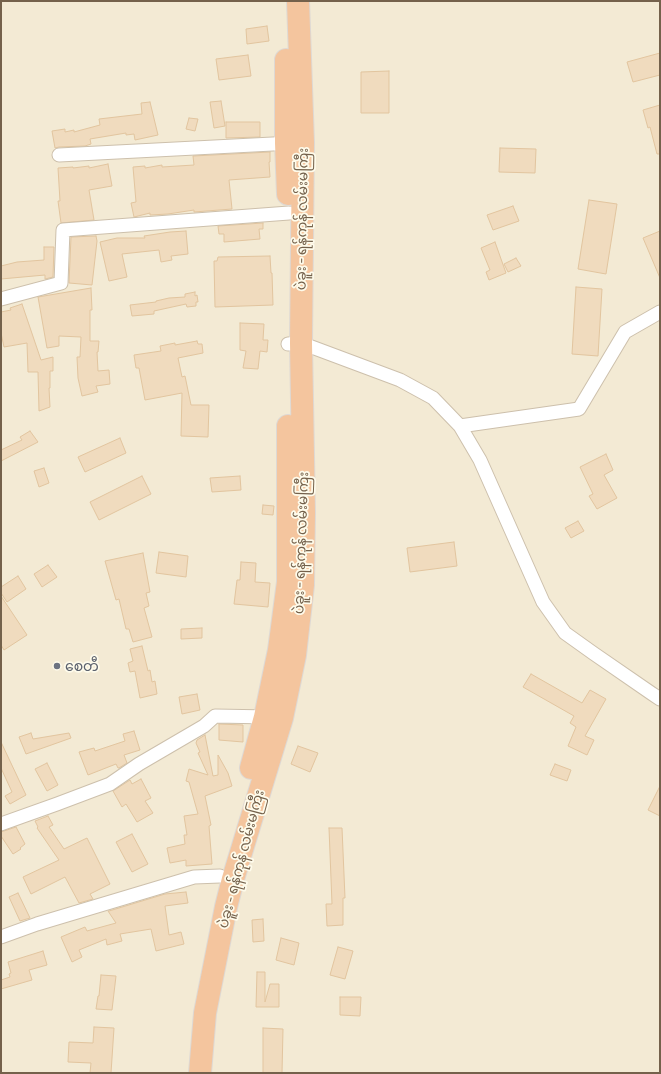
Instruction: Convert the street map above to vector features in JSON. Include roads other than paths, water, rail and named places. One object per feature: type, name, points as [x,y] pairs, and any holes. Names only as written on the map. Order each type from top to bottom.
[{"type":"highway","name":"ပဲခူး - ရန်ကုန် လမ်းမကြီး","points":[[187,1073],[192,1011],[213,904],[220,876],[295,654],[303,585],[304,513],[294,344],[289,213],[295,143],[285,1]]},
{"type":"highway","name":"ပဲခူး - ရန်ကုန် လမ်းမကြီး","points":[[294,344],[295,143],[298,1]]},
{"type":"highway","name":"ပဲခူး - ရန်ကုန် လမ်းမကြီး","points":[[200,1073],[205,1013],[226,907],[273,718]]},
{"type":"street","points":[[58,155],[295,143]]},
{"type":"street","points":[[1,299],[61,283],[63,230],[289,213]]},
{"type":"street","points":[[460,426],[579,409],[625,332],[660,312]]},
{"type":"street","points":[[294,344],[400,380],[433,398],[460,426],[480,460],[543,602],[565,633],[660,699]]},
{"type":"street","points":[[1,824],[110,784],[139,764],[204,726],[215,716],[273,718]]},
{"type":"street","points":[[1,937],[37,924],[194,877],[220,876]]},
{"type":"place","name":"စေတီ","points":[[57,666]]}]
